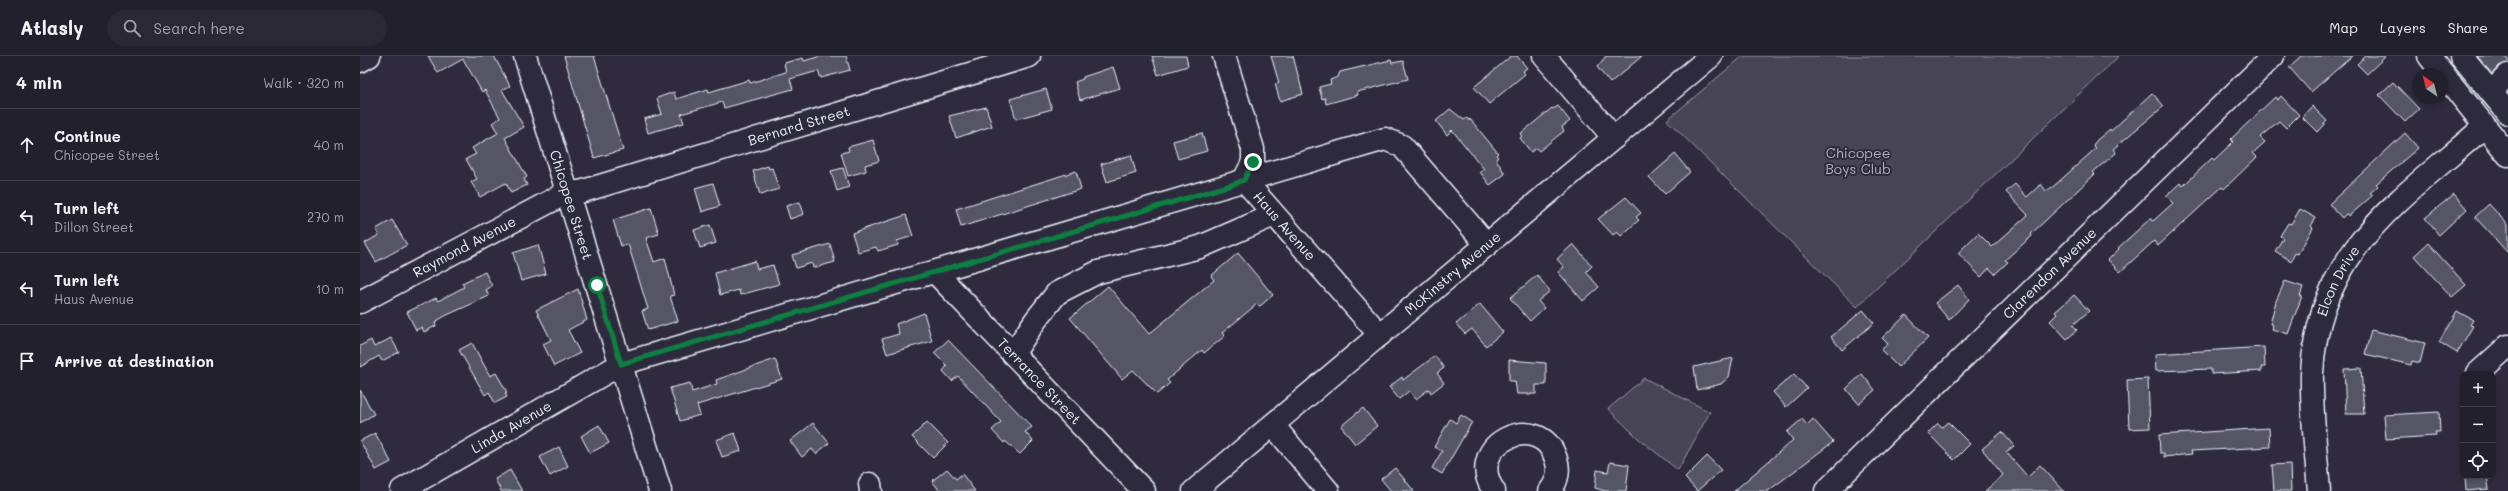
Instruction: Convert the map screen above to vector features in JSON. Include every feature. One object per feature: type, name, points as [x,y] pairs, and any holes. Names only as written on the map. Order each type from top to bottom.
[{"type":"street","points":[[360,61],[368,56]]},
{"type":"street","name":"Chicopee Street","points":[[525,56],[660,491]]},
{"type":"street","name":"Bernard Street","points":[[568,192],[580,192],[1029,56]]},
{"type":"street","name":"Haus Avenue","points":[[1224,56],[1253,149],[1253,162],[1244,180],[1380,335]]},
{"type":"street","name":"McKinstry Avenue","points":[[1194,491],[1711,56]]},
{"type":"street","name":"Clarendon Avenue","points":[[1826,491],[2273,56]]},
{"type":"street","points":[[2429,56],[2508,155]]},
{"type":"street","points":[[2466,58],[2490,92],[2508,113]]},
{"type":"street","points":[[1556,61],[1614,138]]},
{"type":"street","points":[[2490,92],[2508,75]]},
{"type":"street","name":"Elcon Drive","points":[[2319,491],[2314,429],[2312,372],[2319,322],[2330,290],[2341,267],[2371,228],[2485,126]]},
{"type":"street","name":"Linda Avenue","points":[[402,490],[621,364],[1385,139],[1402,146],[1487,245]]},
{"type":"street","name":"Raymond Avenue","points":[[360,302],[568,192]]},
{"type":"street","points":[[1013,354],[1057,293],[1098,272],[1200,247],[1274,215]]},
{"type":"street","name":"Terrance Street","points":[[935,272],[1144,491]]},
{"type":"street","points":[[2479,371],[2508,346]]},
{"type":"street","points":[[1273,425],[1328,491]]},
{"type":"street","points":[[1494,491],[1487,476],[1490,454],[1505,438],[1522,434],[1542,439],[1554,454],[1557,474],[1550,491]]},
{"type":"green space","name":"Chicopee Boys Club","points":[[1743,56],[2119,56],[1857,307],[1667,120]]},
{"type":"green space","points":[[1644,378],[1710,412],[1678,470],[1639,439],[1608,409]]},
{"type":"building","points":[[428,56],[494,56],[510,86],[502,90],[524,127],[505,138],[527,177],[524,179],[527,185],[511,193],[506,183],[480,197],[471,182],[477,179],[466,159],[476,154],[472,148],[498,133],[492,123],[500,118],[485,90],[482,92],[463,59],[438,73]]},
{"type":"building","points":[[564,56],[594,56],[623,150],[594,158]]},
{"type":"building","points":[[821,56],[846,56],[850,70],[821,78],[818,71],[790,79],[793,89],[724,108],[722,102],[681,114],[684,123],[648,133],[644,119],[662,114],[657,98],[674,92],[676,99],[708,89],[709,92],[749,80],[750,83],[786,72],[784,63],[803,58],[804,61]]},
{"type":"building","points":[[1152,56],[1186,56],[1188,66],[1158,75]]},
{"type":"building","points":[[1271,56],[1293,56],[1303,94],[1280,101],[1275,84],[1279,83]]},
{"type":"building","points":[[1511,56],[1517,56],[1527,68],[1523,71],[1525,74],[1489,104],[1474,87]]},
{"type":"building","points":[[1606,56],[1642,56],[1610,83],[1597,67]]},
{"type":"building","points":[[2301,56],[2352,56],[2311,92],[2289,67]]},
{"type":"building","points":[[2366,56],[2386,56],[2367,74],[2357,64]]},
{"type":"building","points":[[2477,56],[2508,56],[2508,63],[2499,66],[2492,74]]},
{"type":"building","points":[[1391,60],[1392,63],[1403,61],[1408,79],[1357,92],[1358,95],[1326,104],[1325,98],[1322,99],[1319,87],[1331,84],[1330,80],[1338,77],[1340,72]]},
{"type":"building","points":[[1113,67],[1120,88],[1080,100],[1075,82],[1083,79],[1083,77]]},
{"type":"building","points":[[2393,82],[2412,102],[2412,104],[2414,104],[2419,109],[2405,122],[2379,95]]},
{"type":"building","points":[[1046,89],[1052,109],[1016,119],[1010,99]]},
{"type":"building","points":[[2152,93],[2164,106],[2113,149],[2116,153],[2093,172],[2095,174],[2031,234],[2032,236],[2005,260],[2008,262],[1995,274],[1989,268],[1981,277],[1958,253],[1978,233],[1992,247],[2028,215],[2006,192],[2015,184],[2027,197],[2041,184],[2046,191],[2054,186],[2096,148],[2093,145],[2097,140],[2110,129],[2111,131]]},
{"type":"building","points":[[2281,96],[2299,115],[2286,128],[2279,121],[2260,137],[2265,142],[2253,153],[2257,157],[2224,189],[2222,187],[2158,246],[2154,241],[2120,272],[2108,260],[2119,249],[2118,248],[2151,218],[2153,221],[2173,203],[2166,196],[2180,183],[2183,186],[2212,158],[2214,160],[2233,142],[2231,139],[2275,97],[2277,100]]},
{"type":"building","points":[[1558,106],[1570,121],[1562,127],[1564,131],[1539,151],[1536,148],[1531,152],[1520,138],[1522,136],[1520,134],[1552,108],[1553,109]]},
{"type":"building","points":[[2312,106],[2327,121],[2317,132],[2302,117]]},
{"type":"building","points":[[986,107],[992,126],[956,138],[949,116]]},
{"type":"building","points":[[1450,109],[1464,120],[1467,118],[1469,121],[1470,119],[1498,153],[1496,155],[1498,157],[1496,159],[1505,174],[1490,185],[1480,172],[1484,169],[1452,130],[1447,135],[1436,121]]},
{"type":"building","points":[[1202,133],[1207,151],[1178,159],[1173,141]]},
{"type":"building","points":[[2405,133],[2418,148],[2376,184],[2378,186],[2370,193],[2373,195],[2349,216],[2347,213],[2342,218],[2329,204]]},
{"type":"building","points":[[873,140],[879,161],[865,165],[866,171],[848,176],[841,153],[849,151],[848,147]]},
{"type":"building","points":[[1675,154],[1690,172],[1665,194],[1649,177]]},
{"type":"building","points":[[1131,155],[1136,173],[1107,182],[1101,164]]},
{"type":"building","points":[[768,166],[769,169],[772,168],[779,189],[760,195],[753,171]]},
{"type":"building","points":[[843,168],[849,187],[837,191],[831,171]]},
{"type":"building","points":[[1076,171],[1081,189],[961,227],[956,209]]},
{"type":"building","points":[[713,183],[720,206],[702,212],[695,188]]},
{"type":"building","points":[[2454,194],[2467,209],[2439,235],[2425,218]]},
{"type":"building","points":[[1626,197],[1641,213],[1636,217],[1639,220],[1621,236],[1617,232],[1613,235],[1598,219]]},
{"type":"building","points":[[800,202],[804,214],[790,219],[786,206]]},
{"type":"building","points":[[2489,204],[2508,225],[2508,253],[2475,217]]},
{"type":"building","points":[[651,208],[659,234],[646,238],[654,262],[665,258],[674,295],[670,296],[678,321],[648,330],[642,311],[648,309],[628,244],[621,246],[613,220]]},
{"type":"building","points":[[2300,209],[2316,218],[2311,226],[2313,228],[2298,254],[2295,253],[2291,261],[2275,251],[2283,238],[2280,236],[2288,223],[2291,224]]},
{"type":"building","points":[[906,215],[913,236],[897,241],[898,245],[878,251],[876,247],[858,252],[852,233]]},
{"type":"building","points":[[392,220],[407,245],[376,262],[365,243],[379,235],[376,229]]},
{"type":"building","points":[[710,225],[716,243],[700,248],[694,230]]},
{"type":"building","points":[[2428,243],[2466,285],[2452,297],[2414,256]]},
{"type":"building","points":[[830,244],[835,262],[813,268],[812,263],[796,268],[792,255]]},
{"type":"building","points":[[1573,244],[1592,266],[1586,272],[1599,287],[1583,301],[1558,272],[1564,267],[1557,259]]},
{"type":"building","points":[[538,245],[546,274],[521,281],[513,253]]},
{"type":"building","points":[[1238,253],[1273,295],[1260,306],[1257,304],[1222,333],[1225,336],[1204,353],[1202,350],[1167,380],[1170,383],[1157,394],[1133,370],[1122,379],[1070,318],[1108,286],[1149,334],[1214,280],[1211,276]]},
{"type":"building","points":[[755,261],[757,269],[773,265],[779,284],[740,295],[739,290],[720,295],[715,273]]},
{"type":"building","points":[[485,272],[492,286],[486,290],[489,296],[445,316],[435,322],[436,326],[424,332],[422,327],[416,330],[407,312],[436,298],[438,301],[464,287],[462,283]]},
{"type":"building","points":[[1537,275],[1550,291],[1538,301],[1544,308],[1530,321],[1510,298]]},
{"type":"building","points":[[2285,281],[2303,287],[2300,296],[2302,296],[2288,334],[2272,329],[2273,325],[2270,324],[2276,301]]},
{"type":"building","points":[[1958,285],[1969,299],[1949,320],[1935,303]]},
{"type":"building","points":[[578,289],[587,320],[568,330],[580,353],[554,366],[543,344],[551,340],[536,310]]},
{"type":"building","points":[[2074,295],[2089,311],[2073,325],[2077,330],[2067,339],[2050,321],[2057,314],[2055,312]]},
{"type":"building","points":[[1480,304],[1503,332],[1486,346],[1472,329],[1465,334],[1456,324]]},
{"type":"building","points":[[1863,310],[1874,323],[1842,350],[1831,337]]},
{"type":"building","points":[[2457,311],[2473,320],[2470,325],[2473,326],[2457,353],[2439,342]]},
{"type":"building","points":[[924,313],[932,341],[887,354],[882,339],[899,334],[896,324]]},
{"type":"building","points":[[1906,315],[1928,338],[1898,367],[1881,350],[1888,344],[1882,338]]},
{"type":"building","points":[[2371,330],[2425,343],[2420,363],[2412,361],[2411,365],[2365,354]]},
{"type":"building","points":[[391,338],[399,352],[382,361],[379,356],[360,367],[360,346],[371,340],[374,347]]},
{"type":"building","points":[[948,340],[1032,427],[1025,432],[1033,441],[1020,454],[1005,441],[1004,443],[992,430],[1001,422],[958,376],[952,381],[943,371],[947,366],[934,353]]},
{"type":"building","points":[[472,343],[490,376],[496,373],[507,392],[505,393],[507,397],[495,403],[489,392],[485,395],[459,350]]},
{"type":"building","points":[[2264,347],[2265,367],[2261,367],[2262,371],[2211,374],[2211,369],[2156,371],[2155,354]]},
{"type":"building","points":[[1435,356],[1444,368],[1437,373],[1444,383],[1431,393],[1429,389],[1416,399],[1409,391],[1399,399],[1389,387],[1402,377],[1403,380]]},
{"type":"building","points":[[1733,358],[1729,377],[1721,384],[1697,390],[1694,367]]},
{"type":"building","points":[[775,359],[782,379],[697,405],[700,415],[680,421],[670,388],[690,383],[692,392],[717,384],[716,380]]},
{"type":"building","points":[[1509,360],[1546,363],[1546,385],[1536,385],[1536,394],[1517,394],[1515,381],[1509,381]]},
{"type":"building","points":[[2361,368],[2364,414],[2346,414],[2344,369]]},
{"type":"building","points":[[1794,374],[1807,388],[1786,407],[1773,392]]},
{"type":"building","points":[[1862,374],[1875,390],[1859,404],[1846,389]]},
{"type":"building","points":[[2148,379],[2150,428],[2129,429],[2127,380]]},
{"type":"building","points":[[360,390],[374,414],[360,423]]},
{"type":"building","points":[[1363,408],[1377,426],[1355,444],[1341,426]]},
{"type":"building","points":[[2439,412],[2440,432],[2435,432],[2436,436],[2386,439],[2384,415]]},
{"type":"building","points":[[1461,415],[1472,422],[1442,474],[1432,468],[1442,451],[1434,447],[1450,419],[1456,423]]},
{"type":"building","points":[[1802,419],[1807,425],[1813,419],[1833,442],[1768,491],[1734,491],[1793,440],[1787,432]]},
{"type":"building","points":[[927,422],[948,443],[933,458],[912,437]]},
{"type":"building","points":[[1948,422],[1970,444],[1954,460],[1928,433],[1938,423],[1942,427]]},
{"type":"building","points":[[813,423],[829,443],[816,454],[812,449],[802,457],[790,441]]},
{"type":"building","points":[[599,425],[609,443],[590,453],[581,436]]},
{"type":"building","points":[[2269,428],[2270,447],[2191,451],[2192,454],[2164,457],[2164,453],[2160,453],[2159,435]]},
{"type":"building","points":[[2002,432],[2014,446],[2006,452],[2028,477],[2040,465],[2064,491],[1985,491],[2003,475],[1982,449]]},
{"type":"building","points":[[375,433],[391,462],[376,470],[360,441]]},
{"type":"building","points":[[735,433],[741,451],[722,457],[716,440]]},
{"type":"building","points":[[559,447],[568,466],[550,476],[540,457]]},
{"type":"building","points":[[1707,456],[1721,470],[1697,491],[1685,478]]},
{"type":"building","points":[[1610,462],[1629,465],[1626,491],[1605,491],[1595,488],[1597,470],[1608,472]]},
{"type":"building","points":[[2290,464],[2291,491],[2274,491],[2272,465]]},
{"type":"building","points":[[1395,468],[1414,491],[1391,491],[1381,479]]},
{"type":"building","points":[[947,469],[956,479],[962,474],[975,491],[940,491],[932,481]]},
{"type":"building","points":[[510,470],[522,491],[501,491],[495,479]]},
{"type":"building","points":[[2465,479],[2487,479],[2489,489],[2466,491]]},
{"type":"route","points":[[597,285],[621,364],[1231,185],[1244,180],[1250,172],[1253,162]]}]
